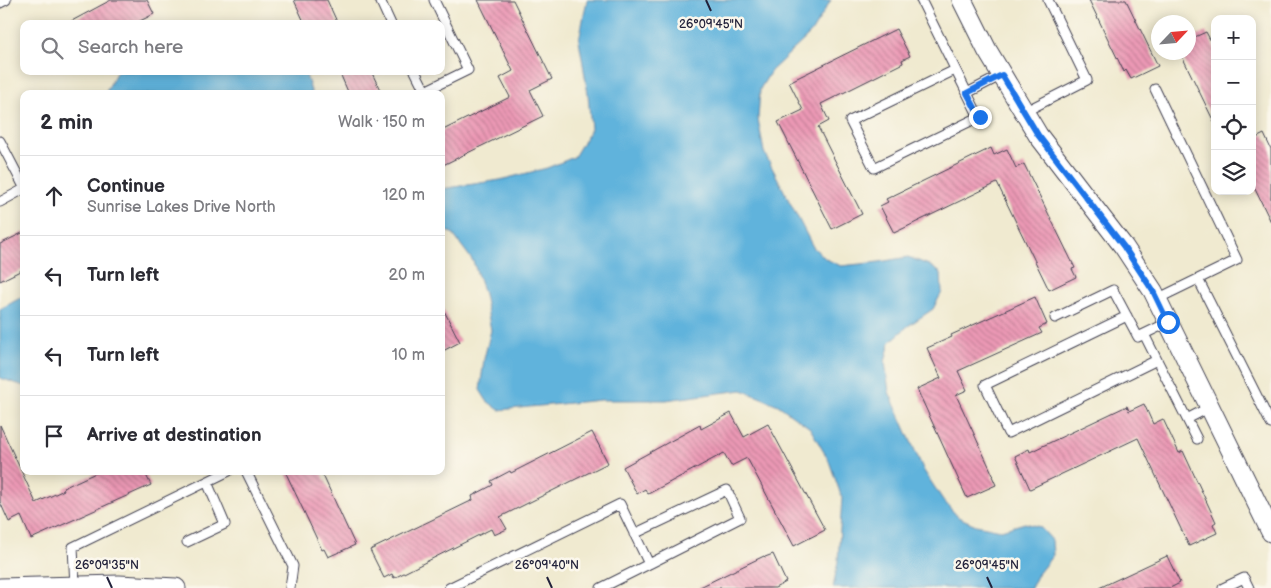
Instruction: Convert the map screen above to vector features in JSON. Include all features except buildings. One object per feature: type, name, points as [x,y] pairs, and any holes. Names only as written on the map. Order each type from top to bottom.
[{"type":"street","points":[[962,0],[986,50],[1038,135],[1124,247],[1153,291],[1271,532]]},
{"type":"street","points":[[0,588],[74,586],[176,588]]},
{"type":"lane","points":[[0,3],[6,0]]},
{"type":"lane","points":[[380,0],[389,20]]},
{"type":"lane","points":[[434,0],[444,20]]},
{"type":"lane","points":[[921,0],[980,117],[874,168],[850,121],[955,70]]},
{"type":"lane","points":[[1024,112],[1087,80],[1048,0]]},
{"type":"lane","points":[[429,90],[468,70],[445,23]]},
{"type":"lane","points":[[417,75],[424,90]]},
{"type":"lane","points":[[967,93],[1002,75]]},
{"type":"lane","points":[[1155,89],[1237,260],[1157,299]]},
{"type":"lane","points":[[0,141],[20,180]]},
{"type":"lane","points":[[0,202],[20,190]]},
{"type":"lane","points":[[1198,279],[1271,424]]},
{"type":"lane","points":[[1055,318],[1113,290],[1138,337],[1168,322]]},
{"type":"lane","points":[[1127,316],[985,385],[1008,433],[1157,360]]},
{"type":"lane","points":[[1144,334],[1197,439]]},
{"type":"lane","points":[[1187,419],[1210,407]]},
{"type":"lane","points":[[74,586],[73,547],[221,475]]},
{"type":"lane","points":[[248,475],[293,566],[290,588]]},
{"type":"lane","points":[[187,542],[225,524],[207,482]]},
{"type":"lane","points":[[601,588],[740,518],[727,490],[634,534]]},
{"type":"lane","points":[[449,588],[620,504],[649,564]]},
{"type":"lane","points":[[1223,588],[1244,578],[1249,588]]},
{"type":"water","points":[[587,0],[831,0],[811,33],[771,71],[760,89],[758,119],[764,152],[813,247],[826,259],[841,266],[908,257],[929,265],[941,273],[942,292],[933,309],[908,326],[890,342],[885,362],[889,392],[924,471],[943,500],[958,517],[976,525],[1001,530],[1025,523],[1040,527],[1052,540],[1053,555],[1038,574],[1031,588],[833,588],[838,561],[842,498],[829,461],[810,428],[778,405],[742,390],[666,400],[601,400],[499,410],[487,401],[480,390],[484,359],[491,330],[484,294],[473,261],[452,233],[445,231],[445,188],[500,180],[547,168],[574,157],[591,129],[588,94],[579,40]]},
{"type":"water","points":[[115,75],[306,75],[311,90],[107,90]]},
{"type":"water","points":[[20,298],[20,385],[0,378],[0,309]]},
{"type":"route","points":[[980,117],[967,93],[1002,75],[1038,135],[1124,247],[1153,291],[1168,322]]}]
